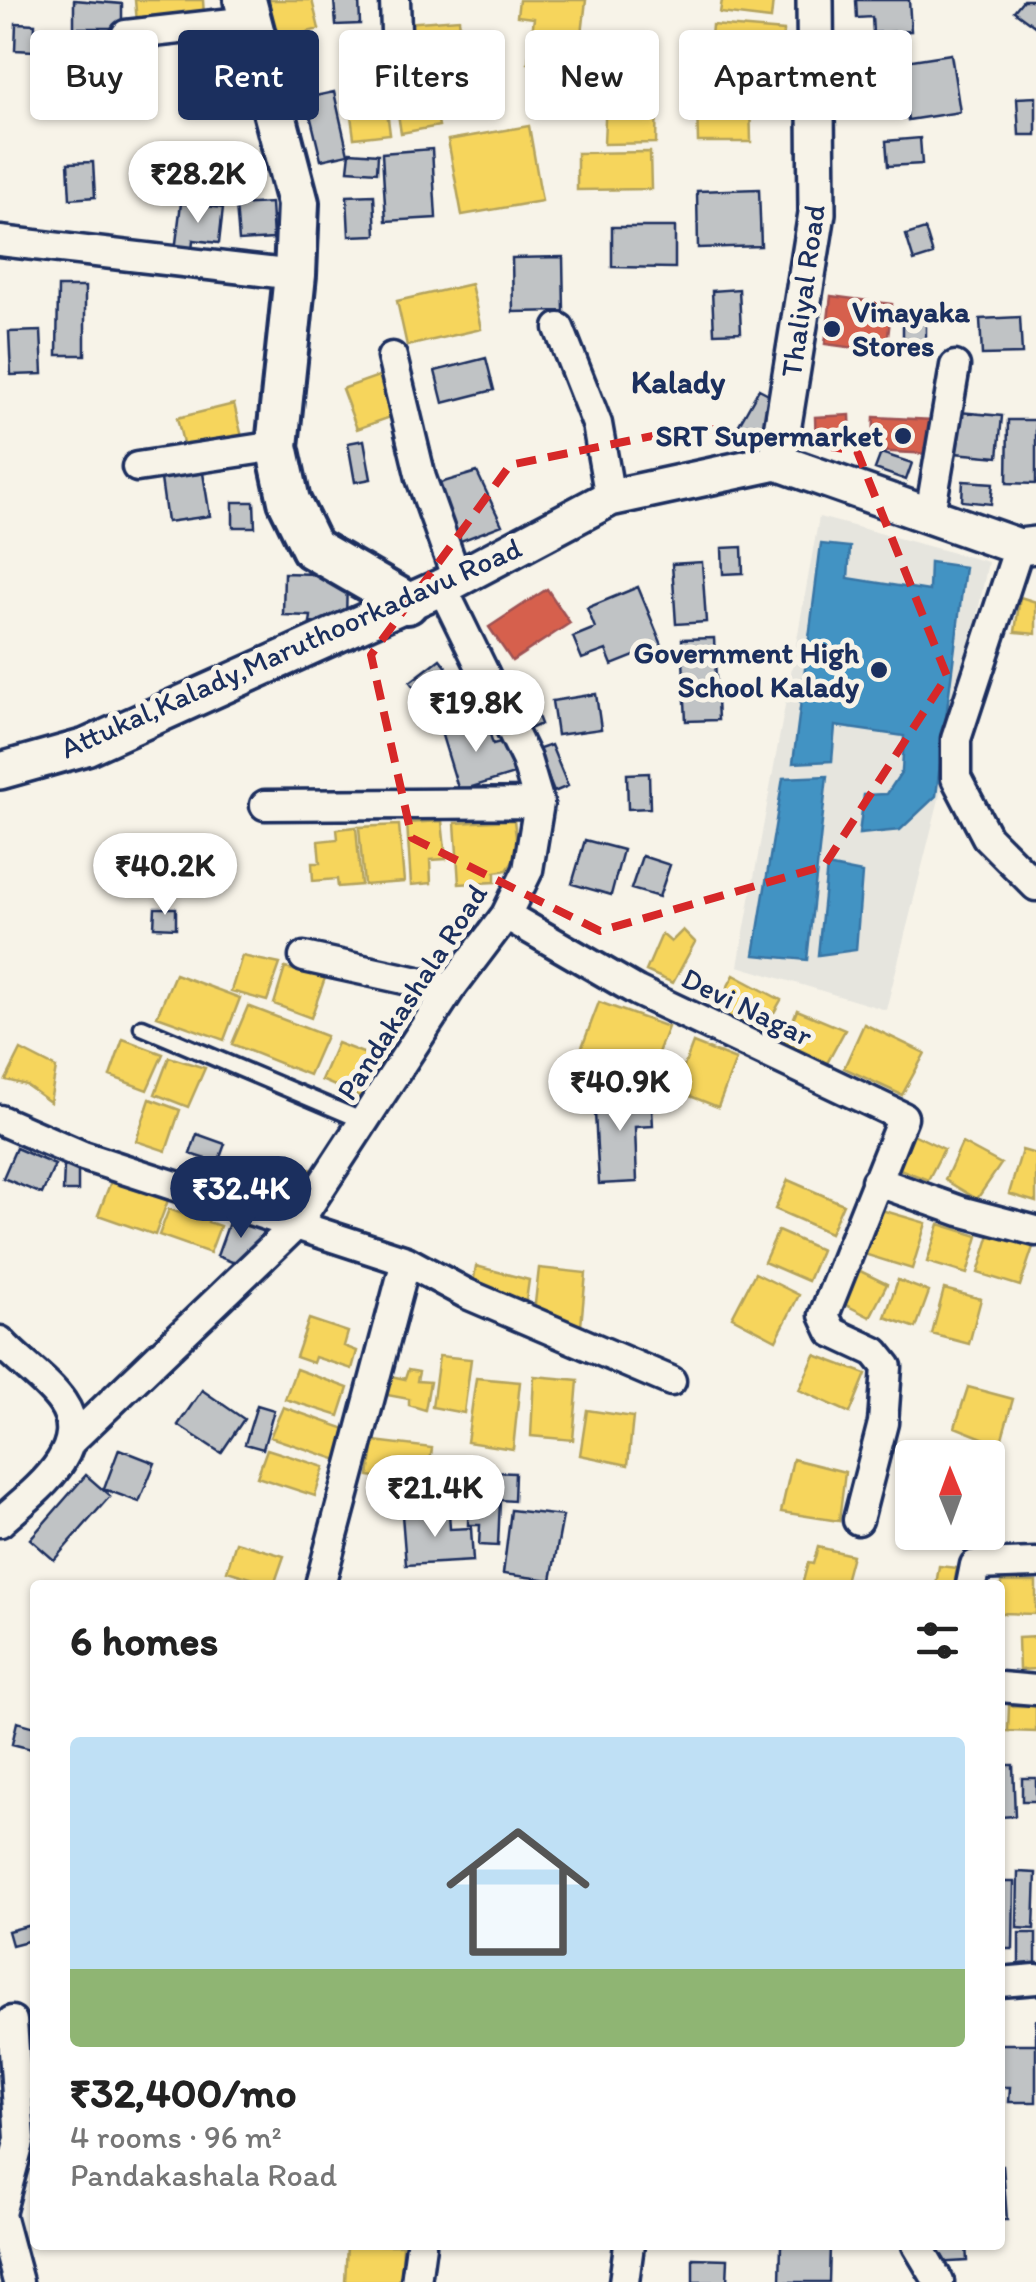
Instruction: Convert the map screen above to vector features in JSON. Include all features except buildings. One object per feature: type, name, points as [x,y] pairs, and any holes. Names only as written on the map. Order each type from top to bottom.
[{"type":"main road","points":[[248,10],[298,203],[296,275],[277,446],[288,501],[312,548],[435,590]]},
{"type":"street","points":[[395,0],[396,30]]},
{"type":"street","name":"Thaliyal Road","points":[[777,462],[817,213],[815,0]]},
{"type":"street","points":[[146,30],[248,10]]},
{"type":"street","points":[[0,241],[296,275]]},
{"type":"street","points":[[559,328],[597,424],[610,498]]},
{"type":"street","name":"Pandakashala Road","points":[[0,1522],[60,1465],[71,1442],[296,1225],[450,989],[506,915],[528,870],[539,803],[526,759],[435,590],[422,478],[392,357]]},
{"type":"street","points":[[930,514],[955,366]]},
{"type":"street","points":[[137,467],[277,446]]},
{"type":"street","points":[[777,462],[1027,546],[956,740],[956,778],[987,836],[1036,886]]},
{"type":"street","name":"Attukal,Kalady,Maruthoorkadavu Road","points":[[0,771],[86,747],[435,590],[610,498],[777,462]]},
{"type":"street","points":[[265,805],[539,803]]},
{"type":"street","name":"Devi Nagar","points":[[506,915],[638,991],[904,1117],[824,1315],[832,1332],[875,1352],[887,1367],[884,1422],[858,1520]]},
{"type":"street","points":[[304,957],[450,989]]},
{"type":"street","points":[[1,1128],[406,1261],[467,1294],[670,1382]]},
{"type":"street","points":[[876,1181],[960,1211],[1036,1231]]},
{"type":"street","points":[[321,1580],[406,1261]]},
{"type":"street","points":[[0,1341],[62,1402],[70,1422],[71,1442]]},
{"type":"street","points":[[972,1580],[974,1565],[1036,1563]]},
{"type":"street","points":[[1005,1687],[1036,1690]]},
{"type":"street","points":[[1005,1981],[1036,1978]]},
{"type":"street","points":[[16,2021],[20,2139],[0,2214],[18,2282]]},
{"type":"street","points":[[416,2282],[421,2250]]},
{"type":"street","points":[[624,2282],[629,2250]]},
{"type":"street","points":[[920,2250],[939,2282]]},
{"type":"lane","points":[[142,1027],[366,1122]]},
{"type":"highlighted area","points":[[696,427],[857,451],[947,676],[824,866],[600,931],[412,838],[371,655],[510,465]]},
{"type":"shaded area","name":"Government High School Kalady","points":[[819,517],[988,562],[944,779],[886,1010],[738,966]]},
{"type":"place","name":"Vinayaka Stores","points":[[832,329]]},
{"type":"place","name":"SRT Supermarket","points":[[903,436]]},
{"type":"place","name":"Government High School Kalady","points":[[879,670]]},
{"type":"district","name":"Kalady","points":[[678,382]]}]
